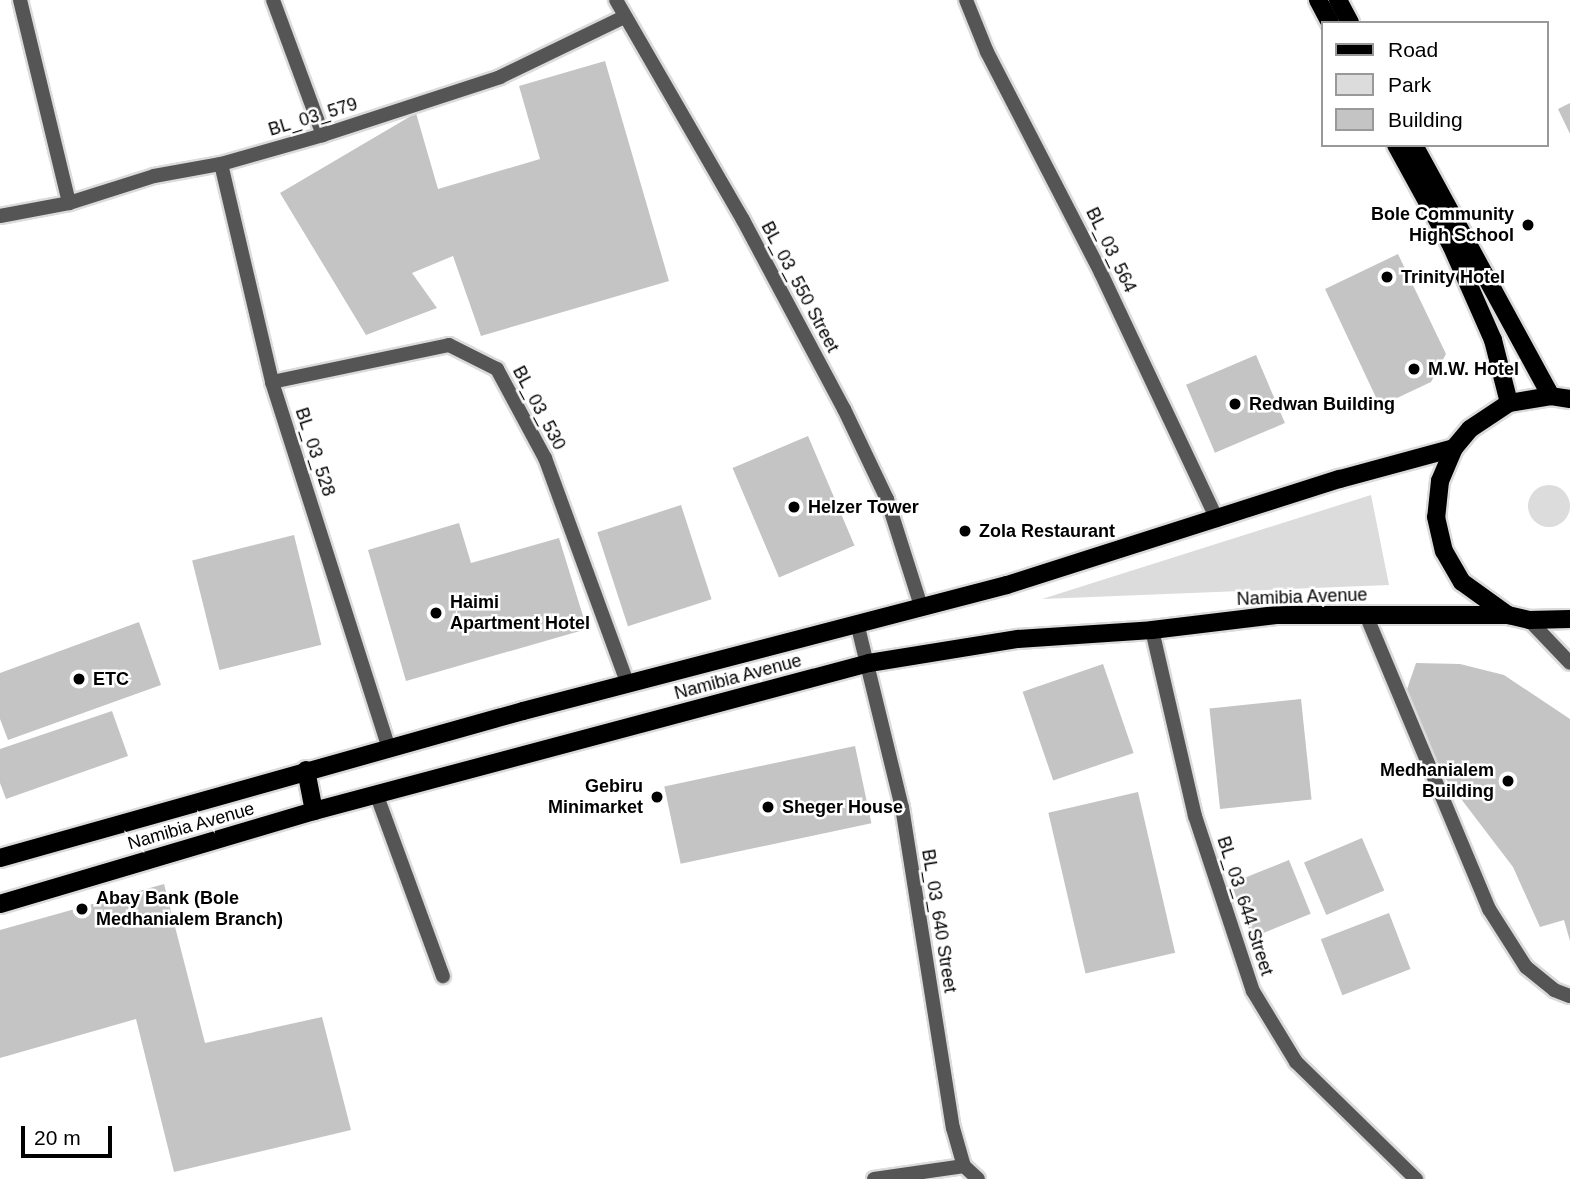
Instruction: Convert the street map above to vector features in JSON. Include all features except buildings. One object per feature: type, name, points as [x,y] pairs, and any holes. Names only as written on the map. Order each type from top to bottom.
[{"type":"main road","points":[[1318,0],[1329,21]]},
{"type":"main road","points":[[1338,0],[1349,21]]},
{"type":"main road","points":[[1397,147],[1452,247],[1493,340],[1509,403]]},
{"type":"main road","points":[[1415,147],[1551,396]]},
{"type":"main road","points":[[1570,399],[1551,396],[1509,403],[1470,429],[1454,448],[1440,481],[1437,505],[1444,551],[1462,582],[1508,615],[1529,620],[1570,619]]},
{"type":"main road","name":"Namibia Avenue","points":[[0,858],[306,770],[1007,585],[1454,448]]},
{"type":"main road","name":"Namibia Avenue","points":[[0,904],[314,811],[869,663],[1018,639],[1152,631],[1276,615],[1508,615]]},
{"type":"main road","points":[[306,770],[314,811]]},
{"type":"street","points":[[20,0],[69,203]]},
{"type":"street","points":[[272,0],[323,135]]},
{"type":"street","name":"BL_03_550 Street","points":[[616,0],[743,220],[844,409],[887,499],[920,606]]},
{"type":"street","name":"BL_03_564","points":[[966,0],[987,52],[1101,272],[1217,520]]},
{"type":"street","name":"BL_03_579","points":[[0,216],[69,203],[154,176],[221,164],[323,135],[500,77],[624,17]]},
{"type":"street","name":"BL_03_528","points":[[221,164],[272,382],[390,748]]},
{"type":"street","name":"BL_03_530","points":[[272,382],[449,345],[497,369],[545,458],[628,685]]},
{"type":"street","points":[[1551,396],[1570,389]]},
{"type":"street","points":[[1366,615],[1489,909],[1526,967],[1554,990],[1570,996]]},
{"type":"street","points":[[1529,620],[1570,663]]},
{"type":"street","name":"BL_03_640 Street","points":[[857,623],[869,663],[902,807],[953,1128],[964,1166]]},
{"type":"street","name":"BL_03_644 Street","points":[[1152,631],[1195,817],[1253,991],[1296,1062],[1416,1179]]},
{"type":"street","points":[[377,796],[443,976]]},
{"type":"street","points":[[874,1179],[964,1166]]},
{"type":"street","points":[[952,1179],[964,1166]]},
{"type":"street","points":[[964,1166],[978,1179]]},
{"type":"green space","points":[[1549,485],[1564,491],[1570,506],[1564,521],[1549,527],[1534,521],[1528,506],[1534,491]]},
{"type":"green space","points":[[1371,495],[1389,585],[1042,599]]},
{"type":"place","name":"Bole Community High School","points":[[1528,225]]},
{"type":"place","name":"Trinity Hotel","points":[[1387,277]]},
{"type":"place","name":"M.W. Hotel","points":[[1414,369]]},
{"type":"place","name":"Redwan Building","points":[[1235,404]]},
{"type":"place","name":"Helzer Tower","points":[[794,507]]},
{"type":"place","name":"Zola Restaurant","points":[[965,531]]},
{"type":"place","name":"Haimi Apartment Hotel","points":[[436,613]]},
{"type":"place","name":"ETC","points":[[79,679]]},
{"type":"place","name":"Medhanialem Building","points":[[1508,781]]},
{"type":"place","name":"Gebiru Minimarket","points":[[657,797]]},
{"type":"place","name":"Sheger House","points":[[768,807]]},
{"type":"place","name":"Abay Bank (Bole Medhanialem Branch)","points":[[82,909]]}]
